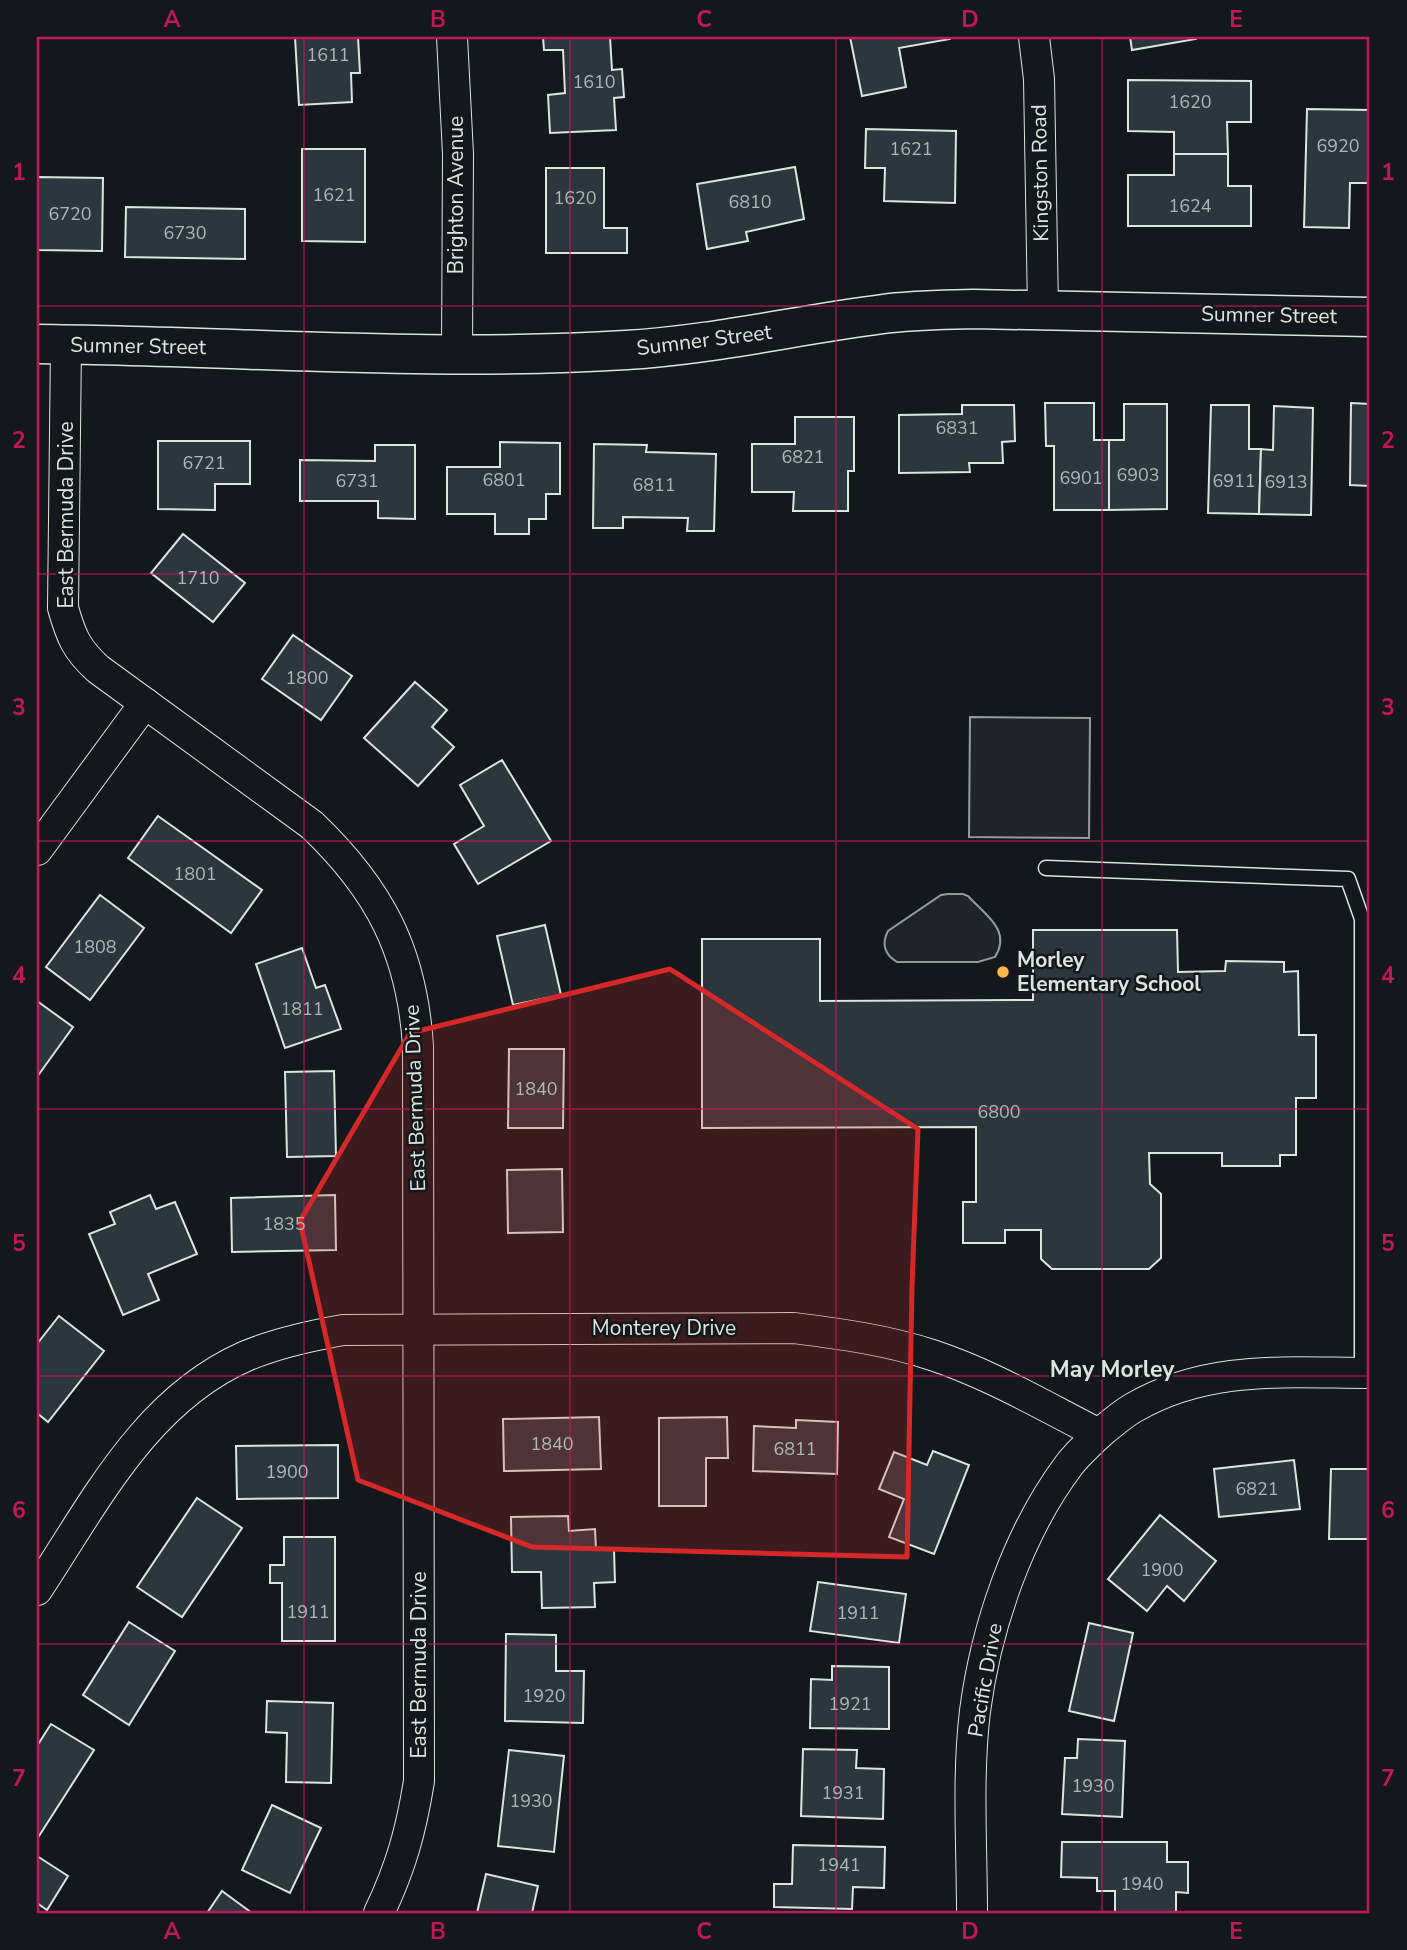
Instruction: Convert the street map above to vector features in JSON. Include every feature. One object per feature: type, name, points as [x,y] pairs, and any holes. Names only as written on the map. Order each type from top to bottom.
[{"type":"street","name":"Brighton Avenue","points":[[452,37],[458,154],[457,353]]},
{"type":"street","name":"Kingston Road","points":[[1034,37],[1039,79],[1043,310]]},
{"type":"street","name":"Sumner Street","points":[[52,344],[457,353],[629,350],[680,346],[882,314],[973,309],[1370,317]]},
{"type":"street","name":"East Bermuda Drive","points":[[52,344],[63,608],[71,637],[97,669],[313,825],[343,854],[374,896],[394,934],[408,973],[416,1015],[418,1046],[419,1781],[412,1829],[397,1877],[379,1913]]},
{"type":"street","points":[[37,850],[145,704]]},
{"type":"street","name":"Monterey Drive","points":[[37,1590],[126,1454],[160,1415],[200,1383],[244,1357],[292,1339],[343,1330],[794,1328],[865,1337],[933,1355],[989,1378],[1098,1434]]},
{"type":"street","points":[[1098,1434],[1132,1408],[1169,1390],[1209,1378],[1250,1372],[1366,1373]]},
{"type":"street","name":"Pacific Drive","points":[[972,1913],[975,1712],[988,1640],[1011,1572],[1047,1497],[1071,1463],[1098,1434]]},
{"type":"lane","points":[[1046,869],[1348,879],[1362,919],[1366,1373]]},
{"type":"highlighted area","points":[[670,969],[918,1129],[907,1557],[532,1547],[358,1480],[300,1221],[410,1033]]},
{"type":"shaded area","points":[[970,717],[1090,718],[1089,838],[969,837]]},
{"type":"shaded area","points":[[941,895],[968,896],[994,923],[1000,939],[995,957],[978,962],[897,962],[893,959],[887,953],[885,945],[888,931]]},
{"type":"building","points":[[295,37],[358,37],[360,73],[351,73],[352,102],[299,105]]},
{"type":"building","points":[[543,37],[610,37],[612,70],[622,69],[624,97],[614,98],[616,130],[550,133],[548,95],[565,93],[563,50],[544,50]]},
{"type":"building","points":[[850,37],[950,39],[899,48],[906,87],[862,96]]},
{"type":"building","points":[[1130,37],[1196,37],[1196,39],[1132,50]]},
{"type":"building","points":[[1128,80],[1251,81],[1251,122],[1227,122],[1228,154],[1174,154],[1174,132],[1128,131]]},
{"type":"building","points":[[1307,109],[1370,110],[1370,183],[1350,183],[1349,228],[1304,227]]},
{"type":"building","points":[[866,129],[956,131],[955,203],[884,201],[885,168],[865,168]]},
{"type":"building","points":[[302,149],[365,149],[365,242],[302,241]]},
{"type":"building","points":[[1174,154],[1228,154],[1228,186],[1251,186],[1251,226],[1128,226],[1128,175],[1174,175]]},
{"type":"building","points":[[795,167],[804,219],[746,232],[748,241],[707,249],[697,184]]},
{"type":"building","points":[[546,168],[604,168],[604,228],[627,228],[627,253],[546,253]]},
{"type":"building","points":[[37,177],[103,178],[102,251],[37,250]]},
{"type":"building","points":[[126,207],[245,209],[245,259],[125,257]]},
{"type":"building","points":[[1045,403],[1094,403],[1094,440],[1109,440],[1109,510],[1054,510],[1054,446],[1046,446]]},
{"type":"building","points":[[1351,403],[1370,404],[1370,486],[1350,485]]},
{"type":"building","points":[[1124,404],[1167,404],[1167,509],[1109,510],[1109,440],[1124,440]]},
{"type":"building","points":[[962,405],[1014,405],[1015,441],[1002,442],[1003,463],[969,463],[970,472],[899,473],[899,415],[962,414]]},
{"type":"building","points":[[1211,405],[1249,405],[1249,449],[1261,449],[1259,514],[1208,513]]},
{"type":"building","points":[[1274,406],[1313,408],[1311,515],[1259,514],[1261,449],[1273,450]]},
{"type":"building","points":[[795,417],[854,417],[854,471],[848,471],[848,511],[793,511],[794,492],[752,492],[752,444],[795,444]]},
{"type":"building","points":[[158,441],[250,441],[250,484],[215,484],[215,510],[158,509]]},
{"type":"building","points":[[500,442],[560,443],[560,494],[546,494],[546,519],[529,519],[529,534],[495,534],[495,514],[447,514],[447,467],[500,467]]},
{"type":"building","points":[[594,444],[647,445],[646,452],[716,454],[714,531],[687,531],[688,518],[623,517],[623,528],[593,528]]},
{"type":"building","points":[[375,445],[415,445],[415,519],[378,518],[378,501],[300,501],[300,460],[375,461]]},
{"type":"building","points":[[183,534],[245,583],[213,622],[151,573]]},
{"type":"building","points":[[293,635],[352,676],[321,720],[262,679]]},
{"type":"building","points":[[415,682],[447,710],[432,727],[454,747],[418,786],[364,738]]},
{"type":"building","points":[[502,760],[551,841],[478,884],[454,844],[484,826],[460,785]]},
{"type":"building","points":[[158,816],[262,890],[231,933],[128,858]]},
{"type":"building","points":[[100,895],[144,928],[90,1000],[46,967]]},
{"type":"building","points":[[545,925],[561,995],[513,1005],[497,936]]},
{"type":"building","name":"Morley Elementary School","points":[[1033,930],[1177,930],[1178,972],[1225,971],[1226,961],[1284,962],[1284,972],[1298,971],[1299,1035],[1316,1035],[1316,1098],[1296,1098],[1296,1155],[1280,1155],[1280,1166],[1222,1166],[1222,1153],[1149,1153],[1150,1184],[1161,1194],[1161,1258],[1149,1269],[1052,1269],[1041,1259],[1041,1230],[1005,1230],[1005,1243],[963,1243],[963,1202],[976,1202],[976,1127],[702,1128],[702,939],[820,939],[820,1001],[1033,1000]]},
{"type":"building","points":[[302,948],[316,988],[325,985],[341,1029],[285,1048],[256,964]]},
{"type":"building","points":[[37,1001],[73,1027],[37,1077]]},
{"type":"building","points":[[509,1049],[564,1049],[563,1128],[508,1128]]},
{"type":"building","points":[[334,1071],[336,1156],[287,1157],[285,1072]]},
{"type":"building","points":[[562,1169],[563,1232],[508,1233],[507,1170]]},
{"type":"building","points":[[150,1195],[156,1209],[175,1202],[197,1254],[148,1274],[159,1300],[123,1315],[89,1234],[115,1224],[110,1212]]},
{"type":"building","points":[[335,1195],[336,1250],[232,1252],[231,1198]]},
{"type":"building","points":[[59,1316],[104,1351],[48,1422],[37,1413],[37,1344]]},
{"type":"building","points":[[599,1417],[601,1469],[504,1471],[503,1419]]},
{"type":"building","points":[[727,1417],[728,1458],[706,1458],[706,1506],[659,1506],[659,1418]]},
{"type":"building","points":[[796,1420],[838,1422],[837,1474],[753,1471],[754,1426],[796,1428]]},
{"type":"building","points":[[338,1445],[338,1498],[237,1499],[236,1446]]},
{"type":"building","points":[[933,1451],[969,1465],[934,1554],[889,1537],[904,1499],[879,1489],[894,1452],[927,1465]]},
{"type":"building","points":[[1294,1460],[1300,1509],[1219,1517],[1214,1469]]},
{"type":"building","points":[[1331,1469],[1370,1469],[1370,1539],[1329,1539]]},
{"type":"building","points":[[197,1498],[242,1528],[182,1617],[137,1587]]},
{"type":"building","points":[[1160,1515],[1216,1561],[1184,1601],[1167,1586],[1147,1611],[1108,1579]]},
{"type":"building","points":[[568,1516],[569,1531],[595,1529],[596,1550],[614,1550],[615,1582],[594,1583],[595,1607],[542,1608],[541,1572],[512,1572],[511,1517]]},
{"type":"building","points":[[284,1537],[335,1537],[335,1641],[282,1641],[282,1583],[270,1583],[270,1565],[284,1565]]},
{"type":"building","points":[[818,1582],[906,1594],[899,1643],[810,1631]]},
{"type":"building","points":[[129,1622],[175,1651],[129,1725],[83,1695]]},
{"type":"building","points":[[1089,1623],[1133,1633],[1114,1721],[1069,1711]]},
{"type":"building","points":[[506,1634],[556,1635],[556,1671],[584,1671],[583,1723],[505,1721]]},
{"type":"building","points":[[832,1666],[889,1667],[889,1729],[810,1728],[811,1679],[832,1680]]},
{"type":"building","points":[[267,1701],[333,1703],[331,1783],[286,1782],[287,1733],[266,1732]]},
{"type":"building","points":[[51,1724],[94,1750],[39,1836],[37,1746]]},
{"type":"building","points":[[1078,1739],[1125,1741],[1122,1817],[1062,1814],[1065,1758],[1077,1758]]},
{"type":"building","points":[[803,1749],[857,1750],[856,1768],[884,1769],[883,1819],[801,1816]]},
{"type":"building","points":[[509,1750],[564,1756],[554,1852],[498,1846]]},
{"type":"building","points":[[272,1805],[321,1828],[290,1893],[242,1870]]},
{"type":"building","points":[[1062,1842],[1167,1842],[1167,1862],[1188,1862],[1188,1893],[1176,1892],[1176,1913],[1115,1913],[1115,1891],[1097,1891],[1097,1878],[1061,1877]]},
{"type":"building","points":[[793,1845],[885,1847],[884,1888],[853,1887],[852,1909],[774,1907],[774,1884],[792,1884]]},
{"type":"building","points":[[37,1856],[68,1876],[47,1910],[37,1903]]},
{"type":"building","points":[[486,1874],[538,1886],[532,1913],[477,1913]]},
{"type":"building","points":[[222,1891],[252,1913],[207,1913]]},
{"type":"place","name":"Morley Elementary School","points":[[1003,972]]},
{"type":"district","name":"May Morley","points":[[1112,1369]]}]
